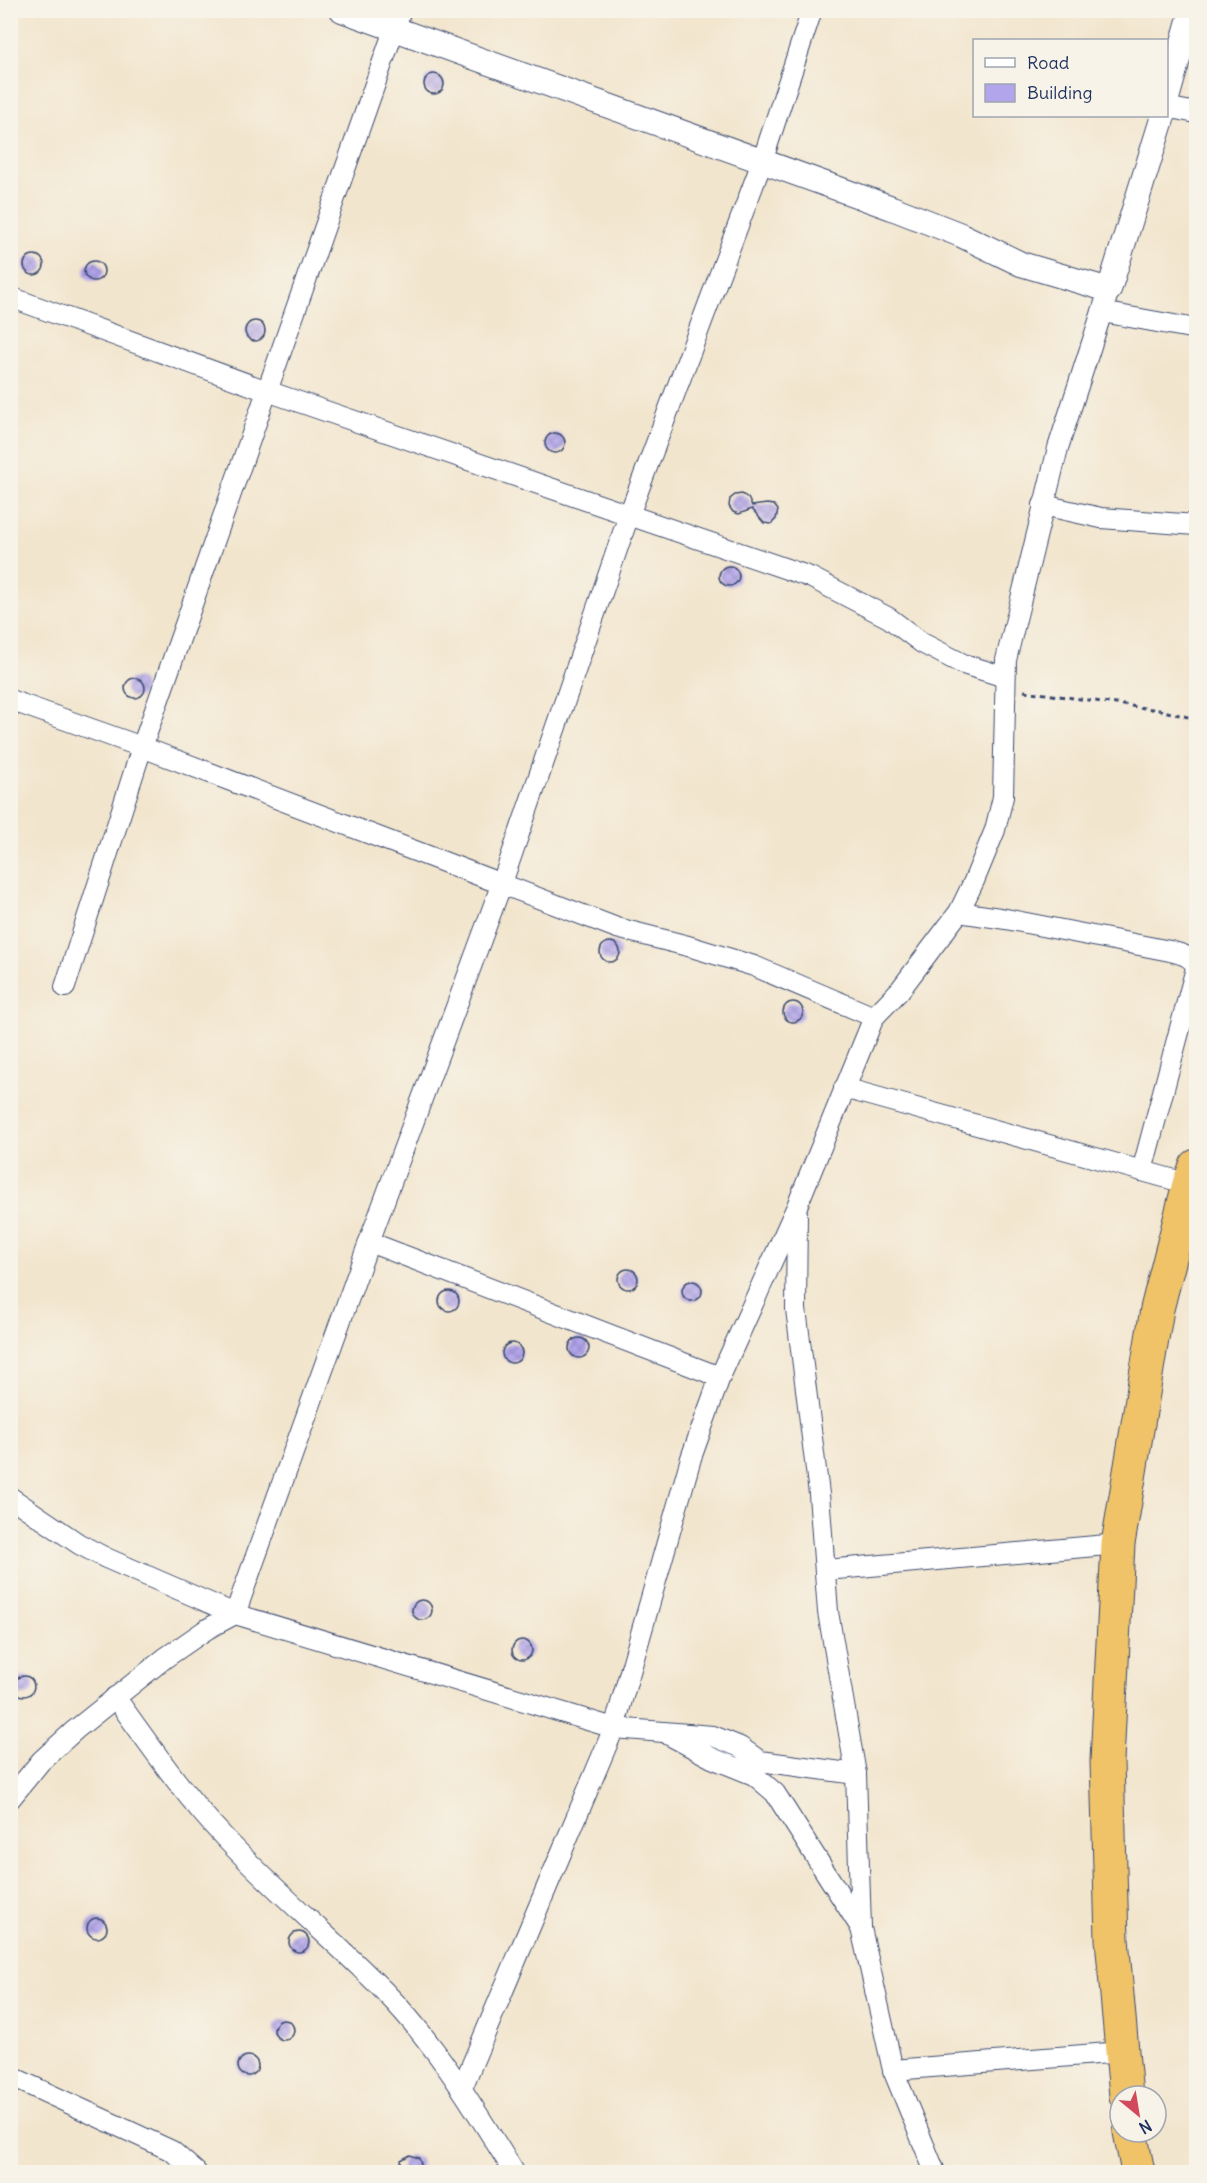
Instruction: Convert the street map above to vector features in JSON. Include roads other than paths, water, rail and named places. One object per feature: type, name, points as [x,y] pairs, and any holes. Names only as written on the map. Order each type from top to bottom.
[{"type":"highway","points":[[1125,2084],[1112,1939],[1107,1761],[1118,1544],[1157,1309],[1193,1175]]},
{"type":"highway","points":[[1132,2144],[1138,2172]]},
{"type":"street","points":[[342,10],[397,20],[762,162],[892,207],[961,235],[1106,301],[1197,329]]},
{"type":"street","points":[[10,1799],[41,1761],[115,1697],[207,1629],[235,1614],[502,883],[629,515],[762,162],[812,10]]},
{"type":"street","points":[[1168,98],[1192,10]]},
{"type":"street","points":[[65,987],[142,747],[397,20]]},
{"type":"street","points":[[1168,107],[1197,113]]},
{"type":"street","points":[[462,2088],[614,1728],[690,1458],[720,1377],[797,1206],[874,1017],[900,990],[958,912],[974,881],[995,830],[1003,797],[1006,660],[1058,448],[1163,117]]},
{"type":"street","points":[[10,297],[267,391],[810,577],[889,618],[922,643],[1005,683]]},
{"type":"street","points":[[1043,506],[1101,518],[1197,525]]},
{"type":"street","points":[[10,700],[142,747],[617,928],[754,966],[874,1017]]},
{"type":"street","points":[[958,912],[1170,951],[1189,957],[1193,961],[1196,968],[1142,1171]]},
{"type":"street","points":[[844,1088],[1142,1171],[1193,1175]]},
{"type":"street","points":[[797,1206],[796,1309],[819,1494],[828,1612],[856,1774],[861,1928],[893,2070],[935,2172]]},
{"type":"street","points":[[369,1242],[720,1377]]},
{"type":"street","points":[[10,1497],[79,1544],[235,1614],[614,1728],[663,1731],[712,1758],[757,1768],[856,1774]]},
{"type":"street","points":[[826,1570],[1118,1544]]},
{"type":"street","points":[[115,1697],[190,1799],[223,1837],[385,1992],[442,2059],[514,2172]]},
{"type":"street","points":[[757,1768],[861,1928]]},
{"type":"street","points":[[893,2070],[1122,2052]]},
{"type":"street","points":[[10,2076],[172,2151],[196,2172]]}]
